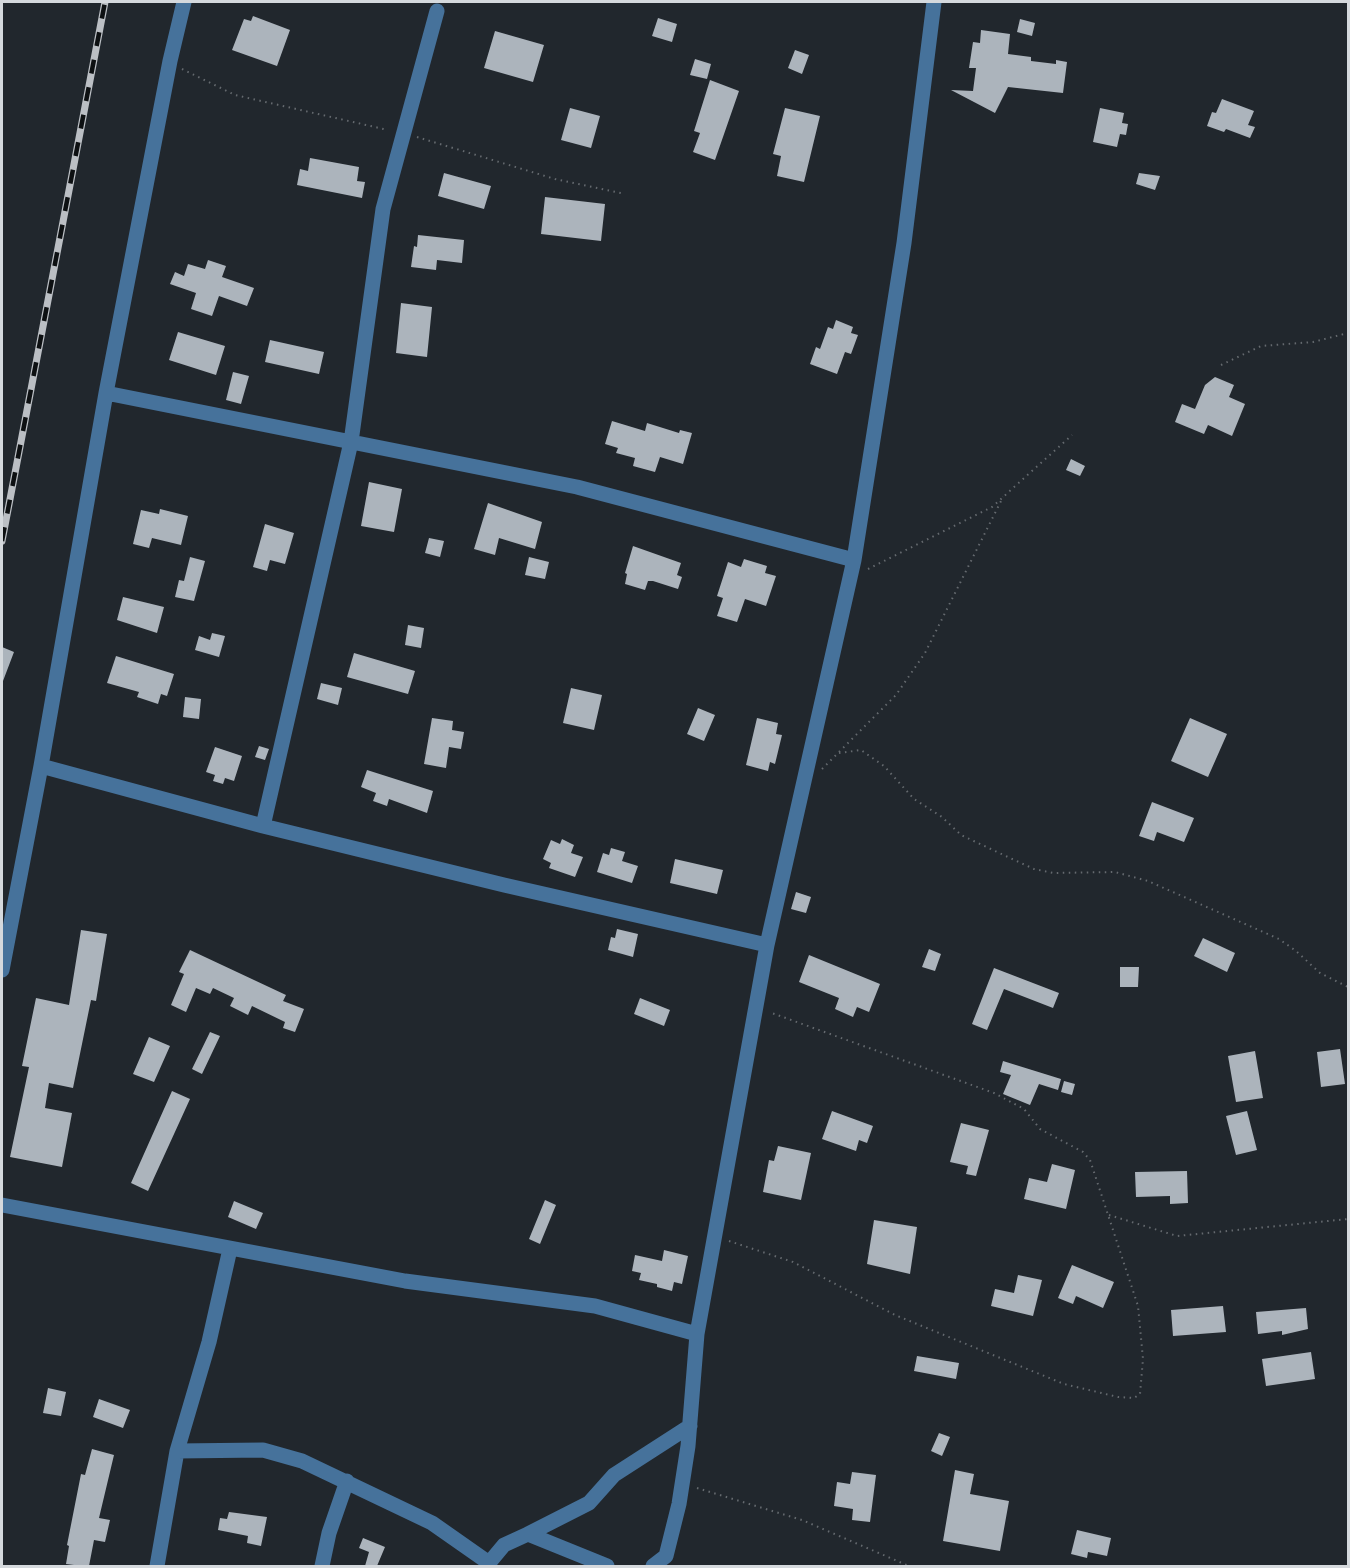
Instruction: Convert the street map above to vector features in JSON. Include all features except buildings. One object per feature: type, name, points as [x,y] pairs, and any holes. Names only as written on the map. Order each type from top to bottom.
[{"type":"street","points":[[2,970],[42,766],[106,393],[170,61],[184,2]]},
{"type":"street","points":[[653,1566],[666,1556],[682,1483],[690,1426],[697,1334],[755,1007],[854,560],[904,243],[934,2]]},
{"type":"street","points":[[263,826],[351,442],[383,209],[437,11]]},
{"type":"street","points":[[106,393],[577,487],[854,560]]},
{"type":"street","points":[[42,766],[263,826],[492,882],[767,945]]},
{"type":"street","points":[[2,1205],[405,1281],[596,1306],[697,1334]]},
{"type":"street","points":[[157,1566],[177,1451],[209,1342],[230,1249]]},
{"type":"street","points":[[177,1451],[264,1449],[302,1461],[432,1523],[488,1565],[504,1545],[589,1503],[614,1476],[690,1426]]},
{"type":"street","points":[[322,1566],[329,1533],[347,1481]]},
{"type":"street","points":[[528,1534],[608,1566]]},
{"type":"path","points":[[1221,365],[1261,346],[1313,342],[1348,333]]},
{"type":"path","points":[[848,582],[873,566],[992,507],[1072,435]]},
{"type":"path","points":[[1003,497],[925,653],[896,695],[838,753],[861,750],[884,766],[914,799],[942,817],[961,835],[1004,856],[1034,869],[1053,873],[1115,872],[1148,881],[1279,939],[1320,973],[1348,987]]},
{"type":"path","points":[[714,1236],[793,1262],[895,1315],[1064,1383],[1118,1397],[1134,1398],[1140,1394],[1142,1377],[1138,1306],[1090,1160],[1083,1152],[1040,1129],[1024,1109],[984,1089],[755,1007]]},
{"type":"path","points":[[1109,1215],[1177,1236],[1348,1219]]},
{"type":"path","points":[[682,1483],[802,1520],[909,1566]]},
{"type":"railway","points":[[2,541],[105,2]]}]
